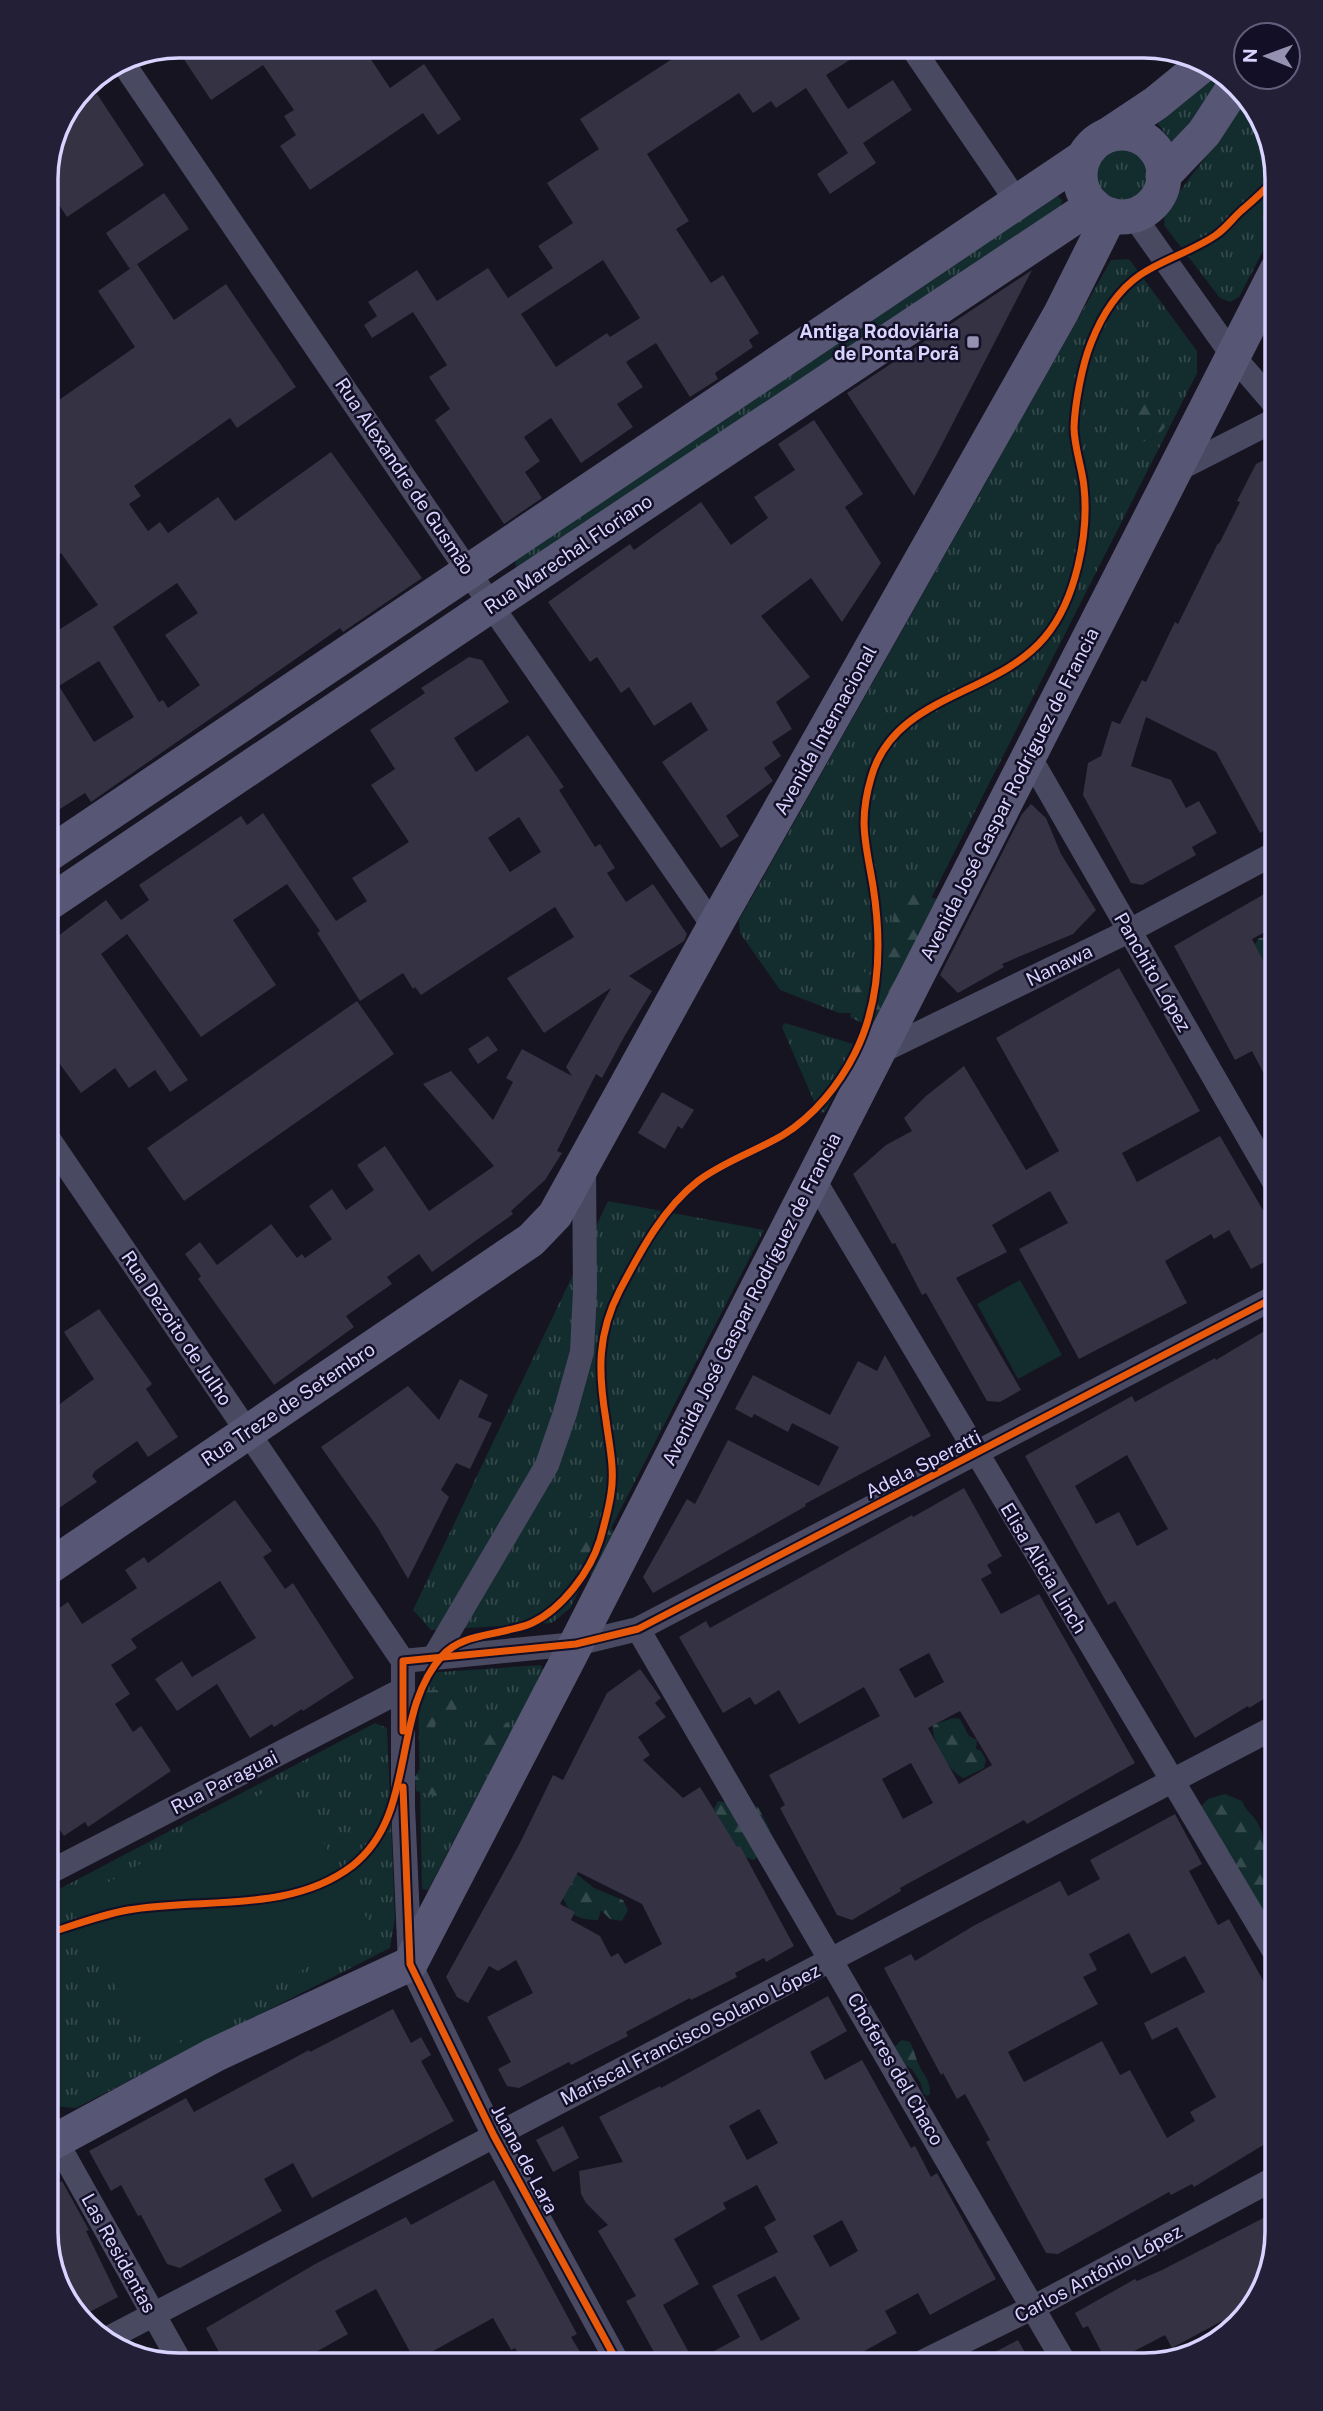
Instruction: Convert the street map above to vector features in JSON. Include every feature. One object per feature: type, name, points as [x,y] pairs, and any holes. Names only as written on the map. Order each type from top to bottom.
[{"type":"main road","name":"Rua Marechal Floriano","points":[[58,848],[1018,203],[1197,70]]},
{"type":"main road","points":[[1163,176],[1204,133],[1230,93]]},
{"type":"main road","points":[[1122,132],[1147,141],[1156,150],[1162,163],[1163,176],[1161,189],[1145,209],[1112,212],[1085,195],[1080,170],[1096,146],[1122,132]]},
{"type":"main road","name":"Rua Marechal Floriano","points":[[58,897],[491,605],[1112,212]]},
{"type":"main road","name":"Avenida Internacional","points":[[531,1240],[555,1214],[584,1166],[714,927],[1060,313],[1112,212]]},
{"type":"main road","name":"Avenida José Gaspar Rodríguez de Francia","points":[[410,1964],[1265,295]]},
{"type":"main road","points":[[317,674],[338,708]]},
{"type":"main road","name":"Rua Treze de Setembro","points":[[58,1561],[531,1240]]},
{"type":"main road","points":[[58,2135],[216,2054],[410,1964]]},
{"type":"street","points":[[919,58],[1018,203]]},
{"type":"street","name":"Rua Alexandre de Gusmão","points":[[128,70],[491,605],[714,927]]},
{"type":"street","points":[[1112,212],[1265,392]]},
{"type":"street","points":[[1173,472],[1265,426]]},
{"type":"street","name":"Panchito López","points":[[1029,756],[1265,1165]]},
{"type":"street","name":"Nanawa","points":[[876,1054],[1129,931],[1265,859]]},
{"type":"street","name":"Rua Dezoito de Julho","points":[[58,1153],[403,1661]]},
{"type":"street","points":[[434,1657],[547,1465],[565,1413],[582,1352],[585,1290],[584,1166]]},
{"type":"street","name":"Elisa Alicia Linch","points":[[813,1178],[1265,1935]]},
{"type":"street","name":"Adela Speratti","points":[[403,1661],[576,1644],[638,1629],[1265,1303]]},
{"type":"street","name":"Choferes del Chaco","points":[[638,1629],[1059,2353]]},
{"type":"street","points":[[403,1661],[403,1806],[410,1964]]},
{"type":"street","name":"Rua Paraguai","points":[[58,1868],[402,1690]]},
{"type":"street","name":"Mariscal Francisco Solano López","points":[[114,2335],[1265,1733]]},
{"type":"street","name":"Juana de Lara","points":[[410,1964],[494,2136],[612,2353]]},
{"type":"street","name":"Las Residentas","points":[[58,2155],[175,2353]]},
{"type":"street","name":"Carlos Antônio López","points":[[940,2353],[1034,2307],[1265,2184]]},
{"type":"green space","points":[[1209,76],[1221,86],[1216,95],[1172,142],[1155,120]]},
{"type":"green space","points":[[1240,104],[1256,132],[1263,155],[1265,178],[1265,247],[1239,297],[1230,302],[1220,298],[1164,225],[1165,211],[1225,131]]},
{"type":"green space","points":[[1117,144],[1127,144],[1142,152],[1148,161],[1148,183],[1142,192],[1127,200],[1117,200],[1099,188],[1094,177],[1094,167],[1106,149]]},
{"type":"green space","points":[[1057,195],[1062,200],[1061,206],[516,568],[515,558]]},
{"type":"green space","points":[[1129,259],[1197,351],[1197,373],[880,999],[864,1013],[839,1013],[780,990],[740,933],[739,920],[1111,260]]},
{"type":"green space","points":[[1138,399],[1155,405],[1165,427],[1154,440],[1138,442],[1140,424],[1134,409]]},
{"type":"green space","points":[[913,891],[942,901],[890,1027],[870,1027],[850,1017],[855,989],[868,967],[888,948],[894,913]]},
{"type":"green space","points":[[1259,938],[1265,938],[1265,971],[1254,956],[1255,944]]},
{"type":"green space","points":[[785,1023],[856,1045],[858,1050],[825,1112],[819,1113],[782,1027]]},
{"type":"green space","points":[[608,1201],[764,1230],[570,1608],[552,1623],[431,1630],[413,1610]]},
{"type":"green space","points":[[1020,1280],[1062,1355],[1018,1379],[977,1304]]},
{"type":"green space","points":[[591,1516],[605,1518],[619,1541],[606,1573],[587,1575],[571,1545],[582,1521]]},
{"type":"green space","points":[[541,1665],[543,1671],[428,1890],[422,1889],[418,1689],[426,1673]]},
{"type":"green space","points":[[453,1688],[457,1701],[456,1719],[450,1724],[436,1722],[431,1747],[424,1749],[418,1738],[426,1714],[425,1691]]},
{"type":"green space","points":[[499,1718],[509,1725],[505,1742],[499,1755],[483,1755],[475,1742],[485,1721]]},
{"type":"green space","points":[[953,1718],[960,1719],[969,1736],[977,1740],[976,1749],[981,1751],[986,1760],[984,1768],[964,1778],[947,1763],[933,1731],[933,1725]]},
{"type":"green space","points":[[375,1723],[387,1728],[395,1919],[390,1948],[76,2108],[58,2106],[58,1890]]},
{"type":"green space","points":[[436,1766],[444,1776],[445,1787],[436,1796],[416,1791],[415,1777],[419,1770]]},
{"type":"green space","points":[[287,1779],[373,1929],[155,2055],[69,1905]]},
{"type":"green space","points":[[1225,1794],[1242,1801],[1259,1825],[1265,1844],[1265,1919],[1197,1811],[1208,1799]]},
{"type":"green space","points":[[718,1801],[758,1807],[770,1830],[761,1853],[754,1860],[724,1851],[713,1811]]},
{"type":"green space","points":[[569,1868],[594,1888],[623,1900],[628,1910],[622,1921],[610,1919],[601,1910],[598,1920],[573,1914],[560,1891]]},
{"type":"green space","points":[[902,2040],[910,2042],[928,2081],[930,2094],[927,2096],[912,2069],[905,2065],[894,2047]]},
{"type":"building","points":[[183,58],[370,58],[390,88],[424,64],[461,119],[438,135],[423,113],[310,190],[280,146],[296,135],[284,116],[294,110],[263,65],[211,100]]},
{"type":"building","points":[[674,58],[853,58],[826,75],[848,109],[893,80],[912,110],[863,143],[876,163],[830,194],[817,174],[848,153],[806,88],[776,108],[771,101],[753,113],[739,93],[647,154],[689,221],[676,229],[711,283],[723,275],[759,333],[749,340],[753,347],[715,373],[718,379],[690,397],[656,343],[626,362],[643,387],[617,404],[633,427],[581,463],[551,418],[524,437],[540,461],[525,472],[542,498],[504,524],[435,420],[450,409],[429,377],[447,365],[413,312],[372,338],[364,325],[377,316],[368,302],[417,270],[437,301],[488,268],[508,298],[553,268],[538,246],[573,223],[547,183],[599,149],[580,119]],"holes":[[[603,260],[640,318],[610,337],[607,333],[556,367],[521,314]]]},
{"type":"building","points":[[97,94],[144,165],[67,217],[58,203],[58,171],[62,147],[70,125],[86,102]]},
{"type":"building","points":[[164,193],[189,229],[130,269],[106,233]]},
{"type":"building","points":[[137,264],[174,320],[226,284],[296,387],[237,428],[230,418],[134,486],[141,496],[129,504],[148,531],[160,522],[168,533],[218,497],[235,521],[331,452],[422,578],[343,632],[340,628],[91,802],[85,793],[58,810],[58,630],[98,605],[61,553],[58,554],[58,401],[135,347],[98,291]],"holes":[[[177,583],[198,613],[165,635],[200,685],[168,708],[163,700],[159,702],[113,627]],[[99,661],[134,717],[94,742],[59,686]]]},
{"type":"building","points":[[1032,270],[938,452],[914,496],[847,393]]},
{"type":"building","points":[[814,420],[863,494],[845,507],[881,563],[842,622],[811,578],[761,616],[810,677],[776,702],[792,729],[772,742],[781,756],[764,768],[773,781],[726,816],[739,836],[721,848],[662,762],[708,730],[691,702],[654,726],[629,687],[621,693],[597,657],[590,662],[548,602],[630,544],[634,550],[701,502],[731,545],[768,518],[754,497],[795,470],[778,444]]},
{"type":"building","points":[[1265,460],[1265,830],[1260,833],[1216,752],[1146,717],[1131,766],[1171,780],[1186,808],[1199,801],[1217,833],[1192,847],[1196,855],[1142,885],[1131,883],[1083,795],[1088,763],[1101,756],[1112,721],[1120,724],[1142,680],[1146,682],[1175,622],[1178,624],[1219,544],[1256,464]]},
{"type":"building","points":[[469,657],[482,660],[509,702],[454,738],[476,772],[528,735],[564,787],[559,790],[595,847],[600,844],[615,868],[607,873],[626,902],[653,884],[687,934],[684,941],[629,976],[652,991],[602,1078],[596,1074],[557,1151],[562,1153],[545,1180],[511,1211],[513,1214],[432,1272],[419,1254],[387,1277],[392,1284],[346,1316],[354,1327],[274,1385],[198,1279],[201,1276],[185,1254],[200,1242],[217,1265],[271,1224],[297,1258],[302,1254],[305,1258],[332,1239],[309,1206],[332,1189],[346,1210],[374,1190],[357,1165],[385,1146],[429,1211],[494,1166],[423,1084],[451,1071],[493,1120],[513,1082],[506,1078],[522,1049],[572,1076],[566,1067],[611,988],[544,1033],[507,978],[574,937],[555,907],[421,995],[415,987],[413,989],[403,973],[360,1001],[317,933],[320,931],[287,884],[233,920],[276,985],[201,1037],[127,934],[101,954],[188,1080],[170,1092],[155,1070],[129,1088],[115,1068],[81,1093],[58,1061],[58,936],[106,900],[121,920],[149,900],[139,885],[241,816],[247,825],[263,813],[336,921],[367,901],[352,878],[409,842],[371,785],[395,769],[370,730],[425,693],[421,688]],"holes":[[[519,817],[541,852],[510,872],[488,838]]]},
{"type":"building","points":[[1031,804],[1046,818],[1061,854],[1096,910],[1073,934],[1002,964],[1004,967],[958,993],[940,975],[1022,814]]},
{"type":"building","points":[[1265,894],[1265,932],[1252,939],[1265,964],[1265,1076],[1252,1051],[1235,1060],[1174,946]]},
{"type":"building","points":[[1119,968],[1200,1111],[1122,1153],[1137,1182],[1220,1136],[1265,1214],[1265,1262],[1251,1269],[1229,1230],[1214,1239],[1211,1234],[1165,1261],[1187,1303],[1079,1359],[1019,1249],[1068,1223],[1050,1191],[992,1225],[1007,1252],[956,1278],[1021,1390],[1000,1402],[987,1401],[926,1293],[922,1295],[895,1243],[892,1244],[853,1174],[886,1145],[912,1131],[904,1118],[926,1096],[964,1066],[1026,1170],[1059,1151],[996,1038]]},
{"type":"building","points":[[357,1001],[394,1054],[184,1201],[147,1148]]},
{"type":"building","points":[[488,1036],[498,1050],[478,1064],[468,1049]]},
{"type":"building","points":[[662,1092],[694,1110],[682,1129],[678,1126],[665,1149],[638,1133]]},
{"type":"building","points":[[99,1309],[152,1384],[146,1389],[178,1437],[148,1457],[137,1441],[95,1471],[92,1476],[97,1482],[58,1509],[58,1405],[94,1379],[64,1332]]},
{"type":"building","points":[[1265,1331],[1265,1698],[1195,1738],[1115,1601],[1108,1605],[1025,1456],[1132,1396],[1135,1402],[1215,1358],[1216,1360]],"holes":[[[1127,1455],[1168,1529],[1137,1546],[1119,1512],[1096,1524],[1075,1486]]]},
{"type":"building","points":[[885,1355],[931,1436],[805,1504],[806,1506],[653,1593],[643,1577],[687,1499],[695,1504],[728,1440],[819,1486],[839,1447],[792,1423],[788,1432],[754,1414],[752,1418],[735,1409],[753,1375],[830,1415],[858,1361],[877,1371]]},
{"type":"building","points":[[460,1379],[488,1395],[478,1417],[492,1423],[470,1469],[456,1463],[441,1490],[449,1497],[408,1579],[378,1528],[321,1447],[408,1386],[439,1420]]},
{"type":"building","points":[[964,1488],[1002,1556],[987,1565],[992,1573],[981,1579],[1001,1614],[1039,1594],[1135,1763],[1027,1824],[1024,1820],[900,1888],[901,1891],[852,1920],[837,1915],[780,1808],[785,1805],[769,1775],[880,1716],[864,1687],[799,1724],[779,1690],[755,1705],[750,1697],[723,1713],[679,1637],[706,1621],[710,1628],[912,1515],[913,1517]],"holes":[[[929,1653],[944,1682],[915,1698],[899,1669]],[[960,1711],[992,1765],[959,1784],[928,1728]],[[911,1763],[933,1803],[903,1819],[882,1779]]]},
{"type":"building","points":[[235,1500],[272,1551],[263,1557],[285,1589],[293,1583],[354,1678],[303,1711],[302,1709],[274,1727],[272,1724],[250,1738],[217,1684],[177,1711],[155,1679],[182,1661],[192,1677],[256,1638],[220,1581],[131,1639],[137,1648],[111,1665],[130,1694],[115,1704],[133,1732],[141,1726],[171,1771],[88,1827],[85,1822],[64,1836],[58,1827],[58,1609],[68,1602],[82,1624],[137,1588],[125,1570],[144,1557],[148,1563]]},
{"type":"building","points":[[640,1669],[661,1698],[655,1703],[666,1717],[638,1737],[650,1755],[643,1760],[683,1798],[700,1787],[737,1847],[740,1846],[794,1946],[766,1962],[764,1958],[735,1973],[737,1977],[691,2000],[690,1998],[626,2032],[628,2036],[571,2065],[569,2062],[519,2088],[507,2086],[498,2069],[511,2062],[487,2017],[533,1993],[516,1960],[498,1971],[489,1966],[468,2003],[457,1997],[446,1977],[520,1843],[553,1775],[563,1780],[607,1693]],"holes":[[[578,1872],[642,1904],[662,1944],[625,1964],[618,1953],[611,1957],[600,1936],[571,1920],[575,1912],[560,1904]]]},
{"type":"building","points":[[1175,1814],[1202,1864],[1189,1871],[1218,1925],[1229,1919],[1265,1984],[1265,2144],[1194,2187],[1192,2184],[1171,2195],[1169,2192],[1058,2254],[1046,2253],[986,2142],[990,2140],[965,2094],[957,2099],[943,2073],[941,2075],[884,1968],[911,1954],[915,1961],[975,1925],[1060,1881],[1068,1896],[1100,1879],[1090,1860]],"holes":[[[1129,1933],[1151,1974],[1185,1956],[1205,1992],[1144,2023],[1152,2040],[1177,2027],[1216,2097],[1190,2112],[1195,2121],[1167,2138],[1130,2070],[1120,2075],[1102,2041],[1024,2082],[1008,2052],[1098,2004],[1083,1977],[1097,1970],[1089,1954]]]},
{"type":"building","points":[[828,1996],[847,2031],[810,2052],[825,2080],[862,2060],[911,2148],[915,2146],[931,2177],[937,2173],[996,2279],[930,2315],[918,2293],[885,2311],[897,2333],[861,2353],[711,2353],[740,2337],[712,2286],[778,2252],[764,2227],[776,2220],[757,2185],[723,2203],[726,2209],[674,2239],[699,2284],[663,2305],[689,2353],[654,2353],[626,2301],[636,2296],[598,2231],[608,2225],[586,2203],[581,2194],[579,2171],[623,2162],[599,2117],[660,2086],[661,2088]],"holes":[[[759,2109],[778,2143],[747,2160],[729,2126]],[[842,2220],[858,2251],[830,2267],[813,2236]],[[775,2276],[800,2319],[761,2341],[737,2295]]]},
{"type":"building","points":[[393,2009],[411,2043],[421,2037],[431,2055],[421,2061],[454,2121],[312,2198],[293,2163],[264,2179],[282,2211],[180,2268],[167,2264],[141,2215],[138,2216],[121,2185],[111,2191],[89,2151],[186,2098],[194,2112],[309,2050],[310,2052]]},
{"type":"building","points":[[563,2126],[579,2158],[553,2172],[536,2140]]},
{"type":"building","points":[[494,2180],[577,2334],[571,2337],[580,2352],[518,2353],[515,2348],[511,2350],[493,2318],[430,2353],[411,2353],[376,2289],[335,2311],[348,2334],[314,2353],[217,2353],[206,2328],[317,2263],[406,2217],[411,2225]]},
{"type":"building","points":[[62,2181],[89,2230],[86,2231],[118,2297],[89,2313],[67,2279],[60,2256],[58,2183]]},
{"type":"building","points":[[1265,2217],[1263,2256],[1259,2271],[1245,2300],[1223,2324],[1222,2321],[1172,2348],[1165,2335],[1131,2353],[1102,2353],[1088,2326],[1083,2328],[1075,2313],[1135,2279],[1137,2281]]},
{"type":"building","points":[[1018,2340],[1025,2353],[993,2353]]},
{"type":"cycle path","points":[[58,1930],[128,1910],[273,1898],[327,1881],[352,1866],[373,1845],[387,1820],[415,1706],[426,1680],[442,1656],[464,1641],[523,1626],[543,1617],[564,1599],[582,1577],[600,1540],[611,1493],[612,1466],[602,1386],[601,1354],[607,1322],[620,1290],[653,1231],[685,1192],[708,1174],[783,1135],[805,1119],[825,1099],[841,1077],[864,1033],[874,992],[878,950],[876,907],[864,820],[871,778],[883,750],[901,729],[923,712],[1000,673],[1024,657],[1056,622],[1072,586],[1082,545],[1084,487],[1074,427],[1085,362],[1100,324],[1111,305],[1132,281],[1149,269],[1216,235],[1265,190]]},
{"type":"cycle path","points":[[403,1731],[403,1661],[576,1644],[638,1629],[1265,1302]]},
{"type":"cycle path","points":[[403,1787],[410,1964],[494,2136],[612,2353]]},
{"type":"place","name":"Antiga Rodoviária de Ponta Porã","points":[[973,342]]}]
